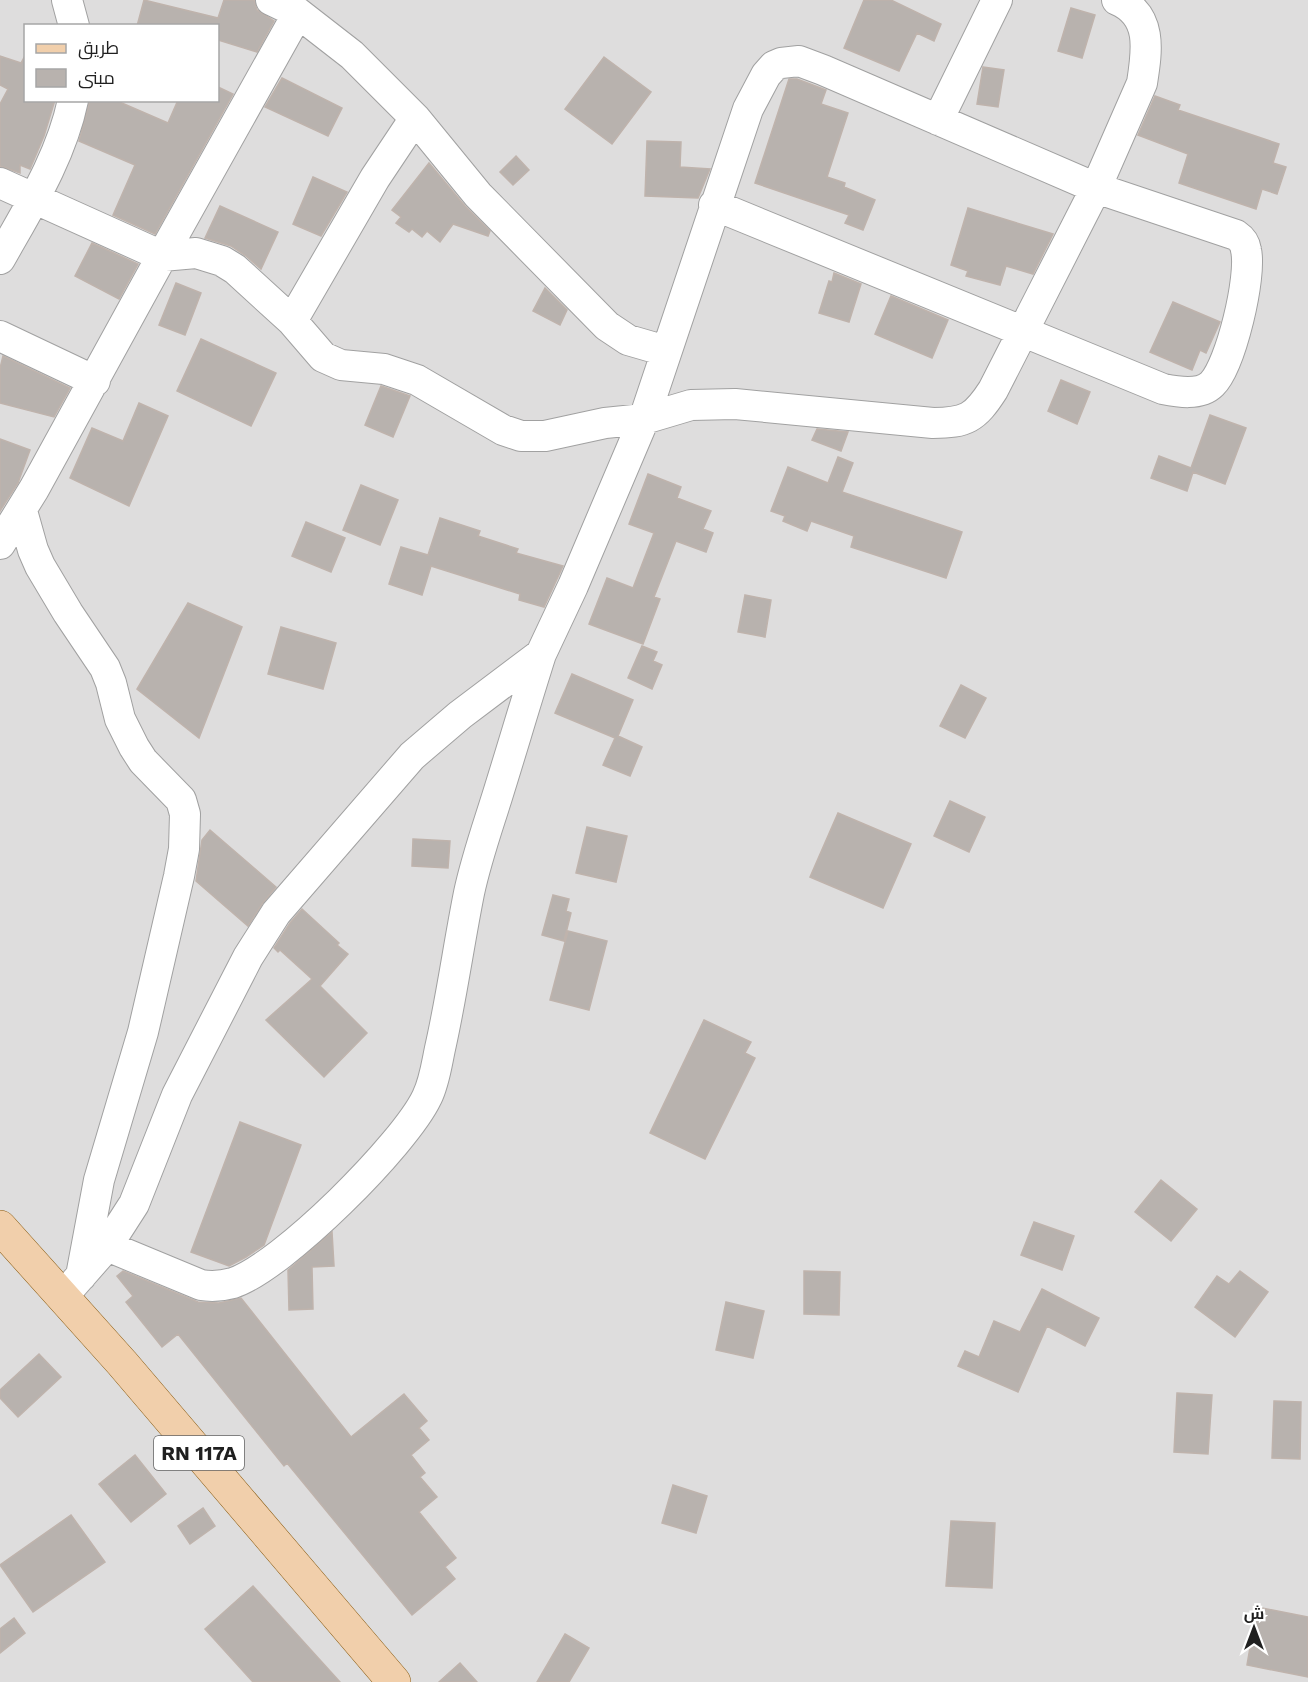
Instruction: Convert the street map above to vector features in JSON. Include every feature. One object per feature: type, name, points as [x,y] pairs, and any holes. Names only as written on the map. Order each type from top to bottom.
[{"type":"main road","name":"RN 117A","points":[[0,1227],[72,1286],[394,1682]]},
{"type":"street","points":[[67,0],[73,24]]},
{"type":"street","points":[[271,0],[298,13],[352,56],[415,118],[478,195],[607,326],[628,340],[666,351]]},
{"type":"street","points":[[938,120],[997,0]]},
{"type":"street","points":[[0,183],[33,200],[162,256],[196,254],[222,261],[235,269],[292,321],[323,357],[341,365],[384,369],[417,380],[503,430],[521,436],[545,436],[605,423],[644,419],[691,405],[719,403],[933,423],[960,422],[980,410],[993,390],[1096,188],[1142,83],[1145,65],[1145,33],[1140,18],[1134,10],[1117,0]]},
{"type":"street","points":[[0,544],[22,511],[298,13]]},
{"type":"street","points":[[107,1246],[201,1285],[215,1287],[233,1283],[269,1263],[317,1223],[360,1182],[406,1129],[428,1095],[449,1009],[470,891],[482,841],[541,654],[573,586],[644,419],[714,206],[748,109],[766,75],[774,66],[799,61],[1096,188],[1231,233],[1241,239],[1247,252],[1245,282],[1239,316],[1224,365],[1212,384],[1202,390],[1178,392],[1153,385],[714,206]]},
{"type":"street","points":[[0,259],[33,200],[62,138],[71,102]]},
{"type":"street","points":[[292,321],[375,178],[415,118]]},
{"type":"street","points":[[0,336],[94,381]]},
{"type":"street","points":[[22,511],[40,566],[105,668],[125,731],[143,761],[181,800],[185,814],[184,849],[179,876],[143,1032],[99,1180],[72,1286]]},
{"type":"street","points":[[72,1286],[107,1246],[134,1204],[166,1121],[186,1077],[248,957],[276,913],[412,756],[460,715],[541,654]]},
{"type":"shaded area","points":[[0,0],[1308,0],[1308,1682],[0,1682]]},
{"type":"building","points":[[144,0],[218,18],[224,0],[254,0],[257,10],[274,21],[257,52],[219,40],[219,24],[138,24]]},
{"type":"building","points":[[864,0],[891,0],[941,24],[934,41],[917,33],[899,71],[844,48]]},
{"type":"building","points":[[1071,8],[1095,15],[1082,58],[1058,51]]},
{"type":"building","points":[[0,56],[21,63],[24,58],[24,102],[54,102],[44,136],[30,169],[20,165],[20,173],[0,166],[0,104],[8,89],[0,85]]},
{"type":"building","points":[[604,57],[651,92],[612,144],[565,109]]},
{"type":"building","points":[[983,67],[1004,70],[998,107],[977,104]]},
{"type":"building","points":[[282,78],[342,108],[328,136],[265,107]]},
{"type":"building","points":[[789,79],[797,79],[826,90],[821,104],[848,113],[827,177],[845,183],[844,187],[875,200],[863,230],[845,223],[849,215],[755,183]]},
{"type":"building","points":[[219,87],[233,94],[155,234],[113,215],[135,165],[79,141],[89,102],[120,102],[168,123],[177,102],[219,102]]},
{"type":"building","points":[[1155,96],[1180,105],[1178,110],[1279,144],[1273,163],[1286,167],[1277,194],[1262,189],[1256,209],[1179,183],[1188,154],[1138,135]]},
{"type":"building","points":[[647,141],[681,142],[680,167],[710,169],[698,198],[645,196]]},
{"type":"building","points":[[516,156],[529,170],[513,185],[500,172]]},
{"type":"building","points":[[429,163],[465,206],[490,231],[488,236],[453,224],[440,242],[427,231],[422,237],[412,229],[409,232],[396,223],[401,217],[392,210]]},
{"type":"building","points":[[313,177],[347,192],[321,236],[293,224]]},
{"type":"building","points":[[220,206],[278,232],[261,269],[231,246],[205,238]]},
{"type":"building","points":[[968,208],[1053,234],[1033,274],[1006,266],[1000,285],[966,276],[968,271],[951,265]]},
{"type":"building","points":[[92,243],[138,264],[119,299],[75,276]]},
{"type":"building","points":[[834,273],[861,284],[849,322],[819,313],[829,281],[832,282]]},
{"type":"building","points":[[176,283],[201,293],[185,335],[159,325]]},
{"type":"building","points":[[545,288],[567,310],[560,325],[533,311]]},
{"type":"building","points":[[891,296],[948,320],[932,358],[875,334]]},
{"type":"building","points":[[1173,302],[1220,322],[1206,353],[1200,350],[1192,370],[1150,352]]},
{"type":"building","points":[[201,339],[276,373],[251,426],[177,391]]},
{"type":"building","points":[[3,356],[70,388],[54,417],[0,403],[0,368]]},
{"type":"building","points":[[1061,380],[1090,392],[1077,424],[1048,411]]},
{"type":"building","points":[[381,386],[410,396],[393,437],[365,425]]},
{"type":"building","points":[[139,403],[168,416],[129,506],[70,478],[92,428],[123,441]]},
{"type":"building","points":[[1210,415],[1246,428],[1225,484],[1193,472],[1187,491],[1151,478],[1159,456],[1191,468]]},
{"type":"building","points":[[817,429],[848,432],[841,451],[812,440]]},
{"type":"building","points":[[0,439],[30,450],[18,483],[0,511]]},
{"type":"building","points":[[838,457],[853,463],[842,492],[962,532],[946,578],[851,547],[854,536],[811,521],[807,531],[783,521],[785,516],[771,511],[788,467],[828,483]]},
{"type":"building","points":[[648,474],[681,487],[677,498],[711,511],[703,529],[713,533],[706,552],[676,541],[654,597],[660,599],[643,644],[589,624],[607,578],[633,588],[654,533],[629,524]]},
{"type":"building","points":[[361,485],[398,500],[380,545],[343,530]]},
{"type":"building","points":[[440,518],[480,531],[478,536],[518,549],[516,553],[563,566],[544,607],[519,600],[520,594],[431,566],[422,595],[389,584],[401,547],[428,555]]},
{"type":"building","points":[[306,522],[345,538],[331,572],[292,556]]},
{"type":"building","points":[[745,595],[771,600],[765,637],[738,632]]},
{"type":"building","points":[[188,603],[242,627],[199,738],[137,689]]},
{"type":"building","points":[[281,627],[336,643],[323,689],[268,674]]},
{"type":"building","points":[[642,646],[657,652],[653,661],[662,665],[652,689],[628,678]]},
{"type":"building","points":[[572,674],[633,700],[618,736],[642,747],[630,776],[603,765],[615,738],[555,713]]},
{"type":"building","points":[[961,685],[986,698],[965,738],[940,726]]},
{"type":"building","points":[[950,801],[985,817],[969,852],[934,836]]},
{"type":"building","points":[[838,813],[911,844],[883,908],[810,877]]},
{"type":"building","points":[[587,827],[627,836],[616,882],[576,873]]},
{"type":"building","points":[[210,830],[276,887],[248,926],[196,881],[202,840]]},
{"type":"building","points":[[413,839],[450,841],[448,868],[412,866]]},
{"type":"building","points":[[553,895],[569,899],[566,911],[571,913],[564,941],[542,935]]},
{"type":"building","points":[[302,909],[348,954],[320,986],[367,1033],[324,1077],[266,1020],[312,979],[280,950],[278,952],[274,948]]},
{"type":"building","points":[[568,931],[607,941],[589,1010],[550,1000]]},
{"type":"building","points":[[704,1020],[751,1042],[745,1053],[755,1058],[705,1159],[650,1133]]},
{"type":"building","points":[[240,1122],[301,1145],[264,1245],[229,1266],[191,1252]]},
{"type":"building","points":[[1161,1180],[1197,1209],[1171,1241],[1135,1212]]},
{"type":"building","points":[[1034,1222],[1074,1236],[1062,1270],[1021,1255]]},
{"type":"building","points":[[332,1232],[334,1266],[312,1267],[313,1309],[289,1310],[288,1270]]},
{"type":"building","points":[[123,1271],[198,1302],[219,1303],[241,1298],[351,1437],[404,1394],[427,1421],[419,1428],[429,1440],[411,1455],[425,1473],[420,1477],[437,1497],[419,1512],[456,1558],[445,1567],[455,1579],[412,1615],[287,1463],[284,1466],[178,1334],[162,1347],[126,1302],[133,1296],[117,1276]]},
{"type":"building","points":[[804,1271],[840,1272],[839,1315],[804,1314]]},
{"type":"building","points":[[1240,1271],[1268,1292],[1235,1337],[1195,1307],[1217,1276],[1229,1284]]},
{"type":"building","points":[[1042,1289],[1099,1318],[1085,1346],[1047,1326],[1018,1392],[958,1366],[965,1351],[979,1357],[994,1321],[1020,1332]]},
{"type":"building","points":[[726,1302],[764,1311],[753,1358],[716,1350]]},
{"type":"building","points":[[39,1354],[61,1377],[18,1417],[0,1398],[0,1390]]},
{"type":"building","points":[[1177,1393],[1212,1395],[1208,1454],[1174,1452]]},
{"type":"building","points":[[1274,1401],[1301,1402],[1300,1459],[1272,1458]]},
{"type":"building","points":[[135,1455],[166,1494],[131,1522],[99,1484]]},
{"type":"building","points":[[673,1485],[707,1496],[696,1533],[662,1523]]},
{"type":"building","points":[[203,1508],[215,1526],[190,1544],[178,1526]]},
{"type":"building","points":[[71,1515],[105,1562],[33,1612],[0,1565]]},
{"type":"building","points":[[951,1521],[995,1523],[992,1588],[946,1586]]},
{"type":"building","points":[[253,1586],[340,1682],[253,1682],[205,1629]]},
{"type":"building","points":[[1257,1607],[1308,1617],[1308,1677],[1247,1665]]},
{"type":"building","points":[[14,1618],[25,1633],[0,1653],[0,1629]]},
{"type":"building","points":[[565,1634],[589,1648],[569,1682],[537,1682]]},
{"type":"building","points":[[460,1663],[477,1682],[439,1682]]}]
